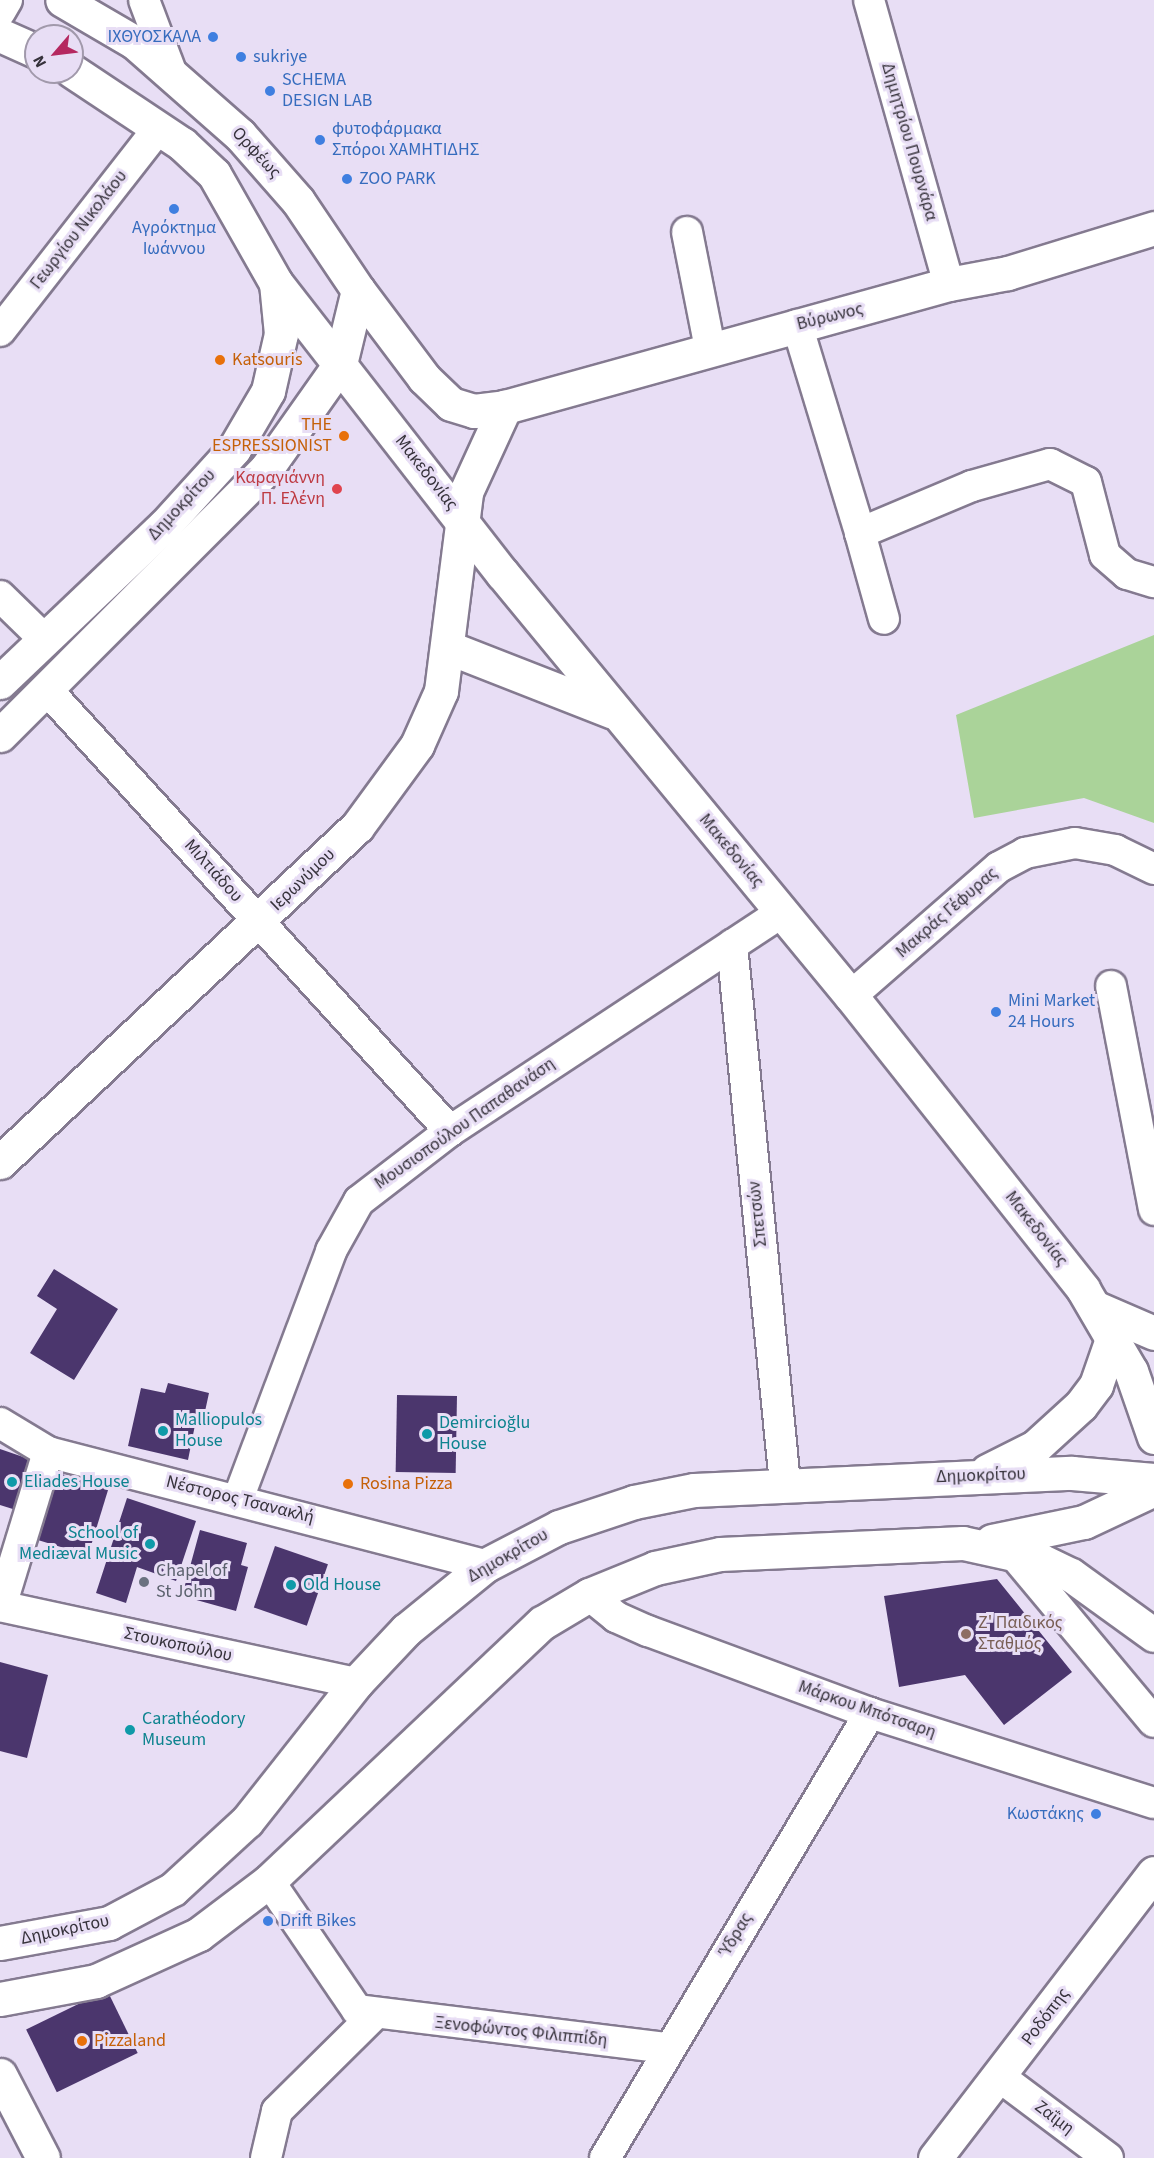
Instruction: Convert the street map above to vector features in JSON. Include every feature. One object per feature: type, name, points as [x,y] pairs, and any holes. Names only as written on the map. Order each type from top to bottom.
[{"type":"main road","name":"Ορφέως","points":[[62,0],[171,72],[271,168],[424,378],[451,404],[474,411],[505,407]]},
{"type":"main road","points":[[0,35],[24,46]]},
{"type":"main road","points":[[84,79],[158,129],[214,174],[276,283]]},
{"type":"main road","name":"Βύρωνος","points":[[505,407],[710,348],[950,284],[1008,273],[1154,228]]},
{"type":"main road","name":"Μακεδονίας","points":[[276,283],[616,712],[851,996],[1096,1308],[1113,1336],[1154,1437]]},
{"type":"main road","name":"Δημοκρίτου","points":[[0,682],[164,526],[245,434],[268,391],[278,354],[282,314],[276,283]]},
{"type":"main road","points":[[340,364],[358,290]]},
{"type":"main road","name":"Δημοκρίτου","points":[[0,735],[48,691],[244,494],[288,442],[340,364]]},
{"type":"main road","name":"Ιερωνύμου","points":[[0,1162],[259,922],[357,827],[400,769],[441,691],[460,515],[483,447],[505,407]]},
{"type":"main road","points":[[447,647],[616,712]]},
{"type":"main road","points":[[1096,1308],[1154,1333]]},
{"type":"main road","points":[[973,1477],[1013,1459],[1062,1426],[1096,1384],[1113,1336]]},
{"type":"main road","name":"Δημοκρίτου","points":[[0,1942],[109,1923],[173,1888],[247,1821],[356,1683],[406,1630],[486,1565],[559,1527],[634,1502],[694,1490],[785,1484],[1072,1473],[1154,1480]]},
{"type":"main road","points":[[0,1999],[56,1991],[135,1967],[199,1934],[269,1881],[493,1665],[542,1623],[589,1595],[655,1568],[720,1554],[963,1543],[1053,1532],[1154,1490]]},
{"type":"main road","points":[[963,1543],[1010,1550],[1071,1575],[1154,1635]]},
{"type":"main road","name":"Ροδόπης","points":[[935,2158],[1000,2077],[1154,1873]]},
{"type":"main road","points":[[0,2075],[44,2158]]},
{"type":"street","points":[[0,12],[7,0]]},
{"type":"street","points":[[144,0],[171,72]]},
{"type":"street","name":"Δημητρίου Πουρνάρα","points":[[869,0],[950,284]]},
{"type":"street","name":"Γεωργίου Νικολάου","points":[[0,332],[158,129]]},
{"type":"street","points":[[687,232],[710,348]]},
{"type":"street","points":[[797,325],[884,619]]},
{"type":"street","points":[[860,533],[972,486],[1050,464],[1086,482],[1105,555],[1126,574],[1154,582]]},
{"type":"street","points":[[0,596],[44,639]]},
{"type":"street","name":"Μιλτιάδου","points":[[48,691],[450,1131]]},
{"type":"street","name":"Μακράς Γέφυρας","points":[[851,996],[999,867],[1025,854],[1075,843],[1115,850],[1154,869]]},
{"type":"street","name":"Μουσιοπούλου Παπαθανάση","points":[[238,1499],[345,1222],[379,1182],[450,1131],[782,912]]},
{"type":"street","name":"Σπετσών","points":[[732,945],[785,1484]]},
{"type":"street","points":[[1111,986],[1154,1210]]},
{"type":"street","name":"Νέστορος Τσανακλή","points":[[0,1423],[48,1452],[238,1499],[486,1565]]},
{"type":"street","points":[[1,1606],[48,1452]]},
{"type":"street","points":[[1010,1550],[1154,1722]]},
{"type":"street","name":"Μάρκου Μπότσαρη","points":[[589,1595],[616,1617],[648,1631],[870,1713],[1154,1803]]},
{"type":"street","name":"Στουκοπούλου","points":[[1,1606],[356,1683]]},
{"type":"street","name":"Ύδρας","points":[[605,2158],[668,2048],[870,1713]]},
{"type":"street","name":"Ξενοφώντος Φιλιππίδη","points":[[269,1881],[357,2010],[374,2015],[668,2048]]},
{"type":"street","points":[[266,2158],[277,2111],[374,2015]]},
{"type":"street","name":"Ζαΐμη","points":[[1000,2077],[1108,2158]]},
{"type":"green space","points":[[1154,635],[1154,823],[1084,798],[974,818],[956,715]]},
{"type":"building","points":[[54,1269],[118,1309],[74,1380],[30,1353],[57,1309],[37,1296]]},
{"type":"building","name":"Malliopulos House","points":[[168,1383],[209,1393],[204,1416],[197,1415],[188,1460],[128,1446],[141,1388],[165,1393]]},
{"type":"building","name":"Demircioğlu House","points":[[397,1395],[457,1396],[456,1473],[396,1472]]},
{"type":"building","name":"Eliades House","points":[[0,1449],[32,1460],[16,1510],[0,1505]]},
{"type":"building","points":[[55,1472],[109,1488],[88,1555],[35,1539]]},
{"type":"building","name":"School of Mediæval Music","points":[[127,1498],[196,1521],[176,1581],[137,1567],[126,1603],[96,1593]]},
{"type":"building","points":[[200,1530],[247,1543],[241,1565],[248,1567],[236,1611],[182,1596]]},
{"type":"building","name":"Old House","points":[[275,1546],[328,1564],[307,1626],[254,1607]]},
{"type":"building","name":"Ζ' Παιδικός Σταθμός","points":[[997,1579],[1072,1672],[1004,1725],[965,1675],[899,1687],[884,1596]]},
{"type":"building","points":[[0,1662],[48,1675],[27,1758],[0,1751]]},
{"type":"building","name":"Pizzaland","points":[[107,1990],[138,2053],[57,2092],[26,2029]]},
{"type":"place","name":"ΙΧΘΥΟΣΚΑΛΑ","points":[[213,37]]},
{"type":"place","name":"sukriye","points":[[241,57]]},
{"type":"place","name":"SCHEMA DESIGN LAB","points":[[270,91]]},
{"type":"place","name":"φυτοφάρμακα Σπόροι ΧΑΜΗΤΙΔΗΣ","points":[[320,140]]},
{"type":"place","name":"ZOO PARK","points":[[347,179]]},
{"type":"place","name":"Αγρόκτημα Ιωάννου","points":[[174,209]]},
{"type":"place","name":"Katsouris","points":[[220,360]]},
{"type":"place","name":"THE ESPRESSIONIST","points":[[344,436]]},
{"type":"place","name":"Καραγιάννη Π. Ελένη","points":[[337,489]]},
{"type":"place","name":"Mini Market 24 Hours","points":[[996,1012]]},
{"type":"place","name":"Malliopulos House","points":[[163,1431]]},
{"type":"place","name":"Demircioğlu House","points":[[427,1434]]},
{"type":"place","name":"Eliades House","points":[[12,1482]]},
{"type":"place","name":"Rosina Pizza","points":[[348,1484]]},
{"type":"place","name":"School of Mediæval Music","points":[[150,1544]]},
{"type":"place","name":"Chapel of St John","points":[[144,1582]]},
{"type":"place","name":"Old House","points":[[291,1585]]},
{"type":"place","name":"Ζ' Παιδικός Σταθμός","points":[[966,1634]]},
{"type":"place","name":"Carathéodory Museum","points":[[130,1730]]},
{"type":"place","name":"Κωστάκης","points":[[1096,1814]]},
{"type":"place","name":"Drift Bikes","points":[[268,1921]]},
{"type":"place","name":"Pizzaland","points":[[82,2041]]}]
